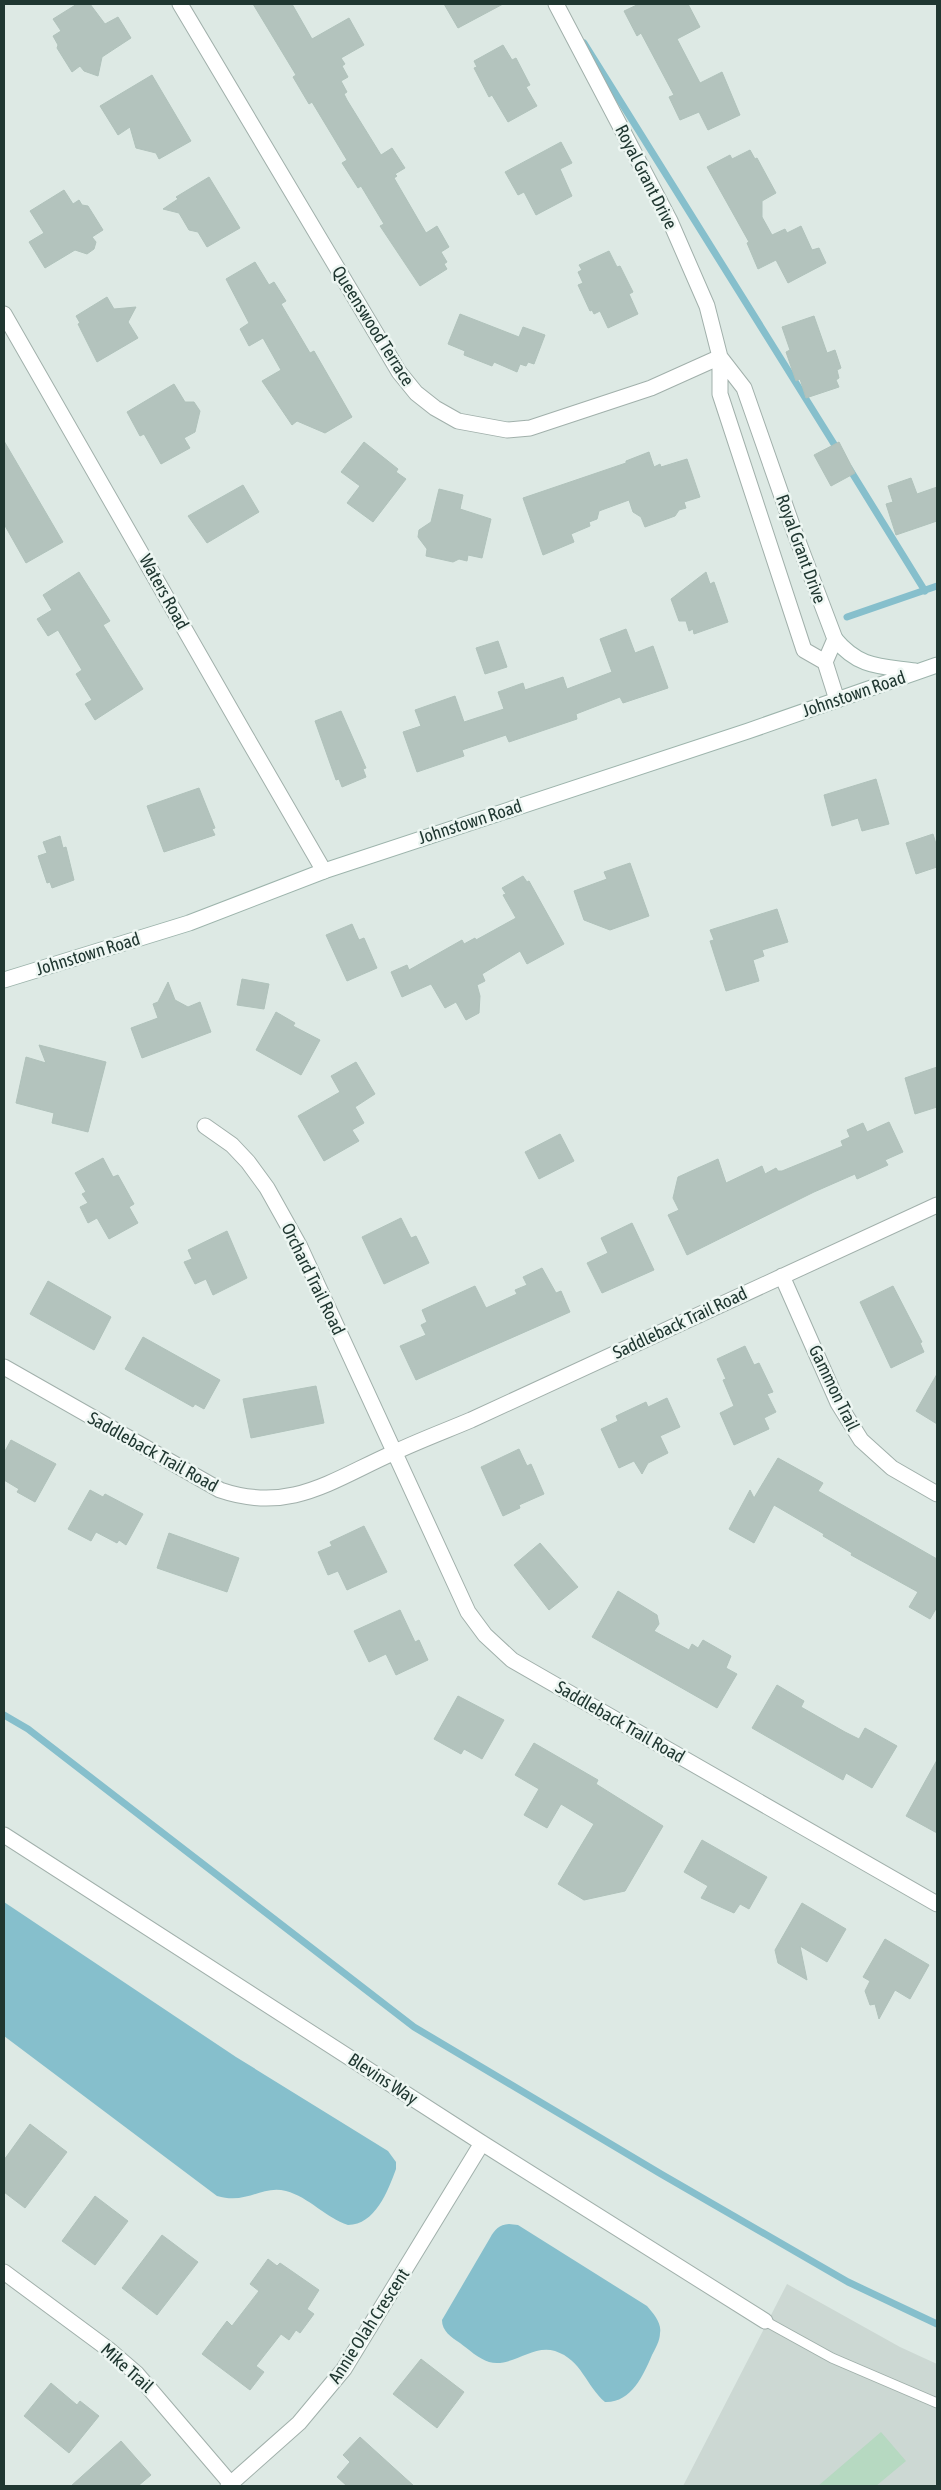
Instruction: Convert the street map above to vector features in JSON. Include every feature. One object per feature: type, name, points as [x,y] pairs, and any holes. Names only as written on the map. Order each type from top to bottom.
[{"type":"street","name":"Queenswood Terrace","points":[[180,4],[399,372],[416,393],[435,408],[458,421],[495,429],[530,428],[651,388],[720,357]]},
{"type":"street","name":"Royal Grant Drive","points":[[556,4],[670,221],[707,306],[720,357],[720,394],[804,650],[825,662]]},
{"type":"street","name":"Waters Road","points":[[4,314],[147,561],[226,704],[324,871]]},
{"type":"street","name":"Royal Grant Drive","points":[[720,357],[744,388],[792,528],[835,639]]},
{"type":"street","points":[[837,700],[825,662],[835,639],[848,654],[858,660],[873,665],[919,672]]},
{"type":"street","name":"Johnstown Road","points":[[4,980],[189,923],[324,871],[748,731],[937,666]]},
{"type":"street","name":"Orchard Trail Road","points":[[205,1126],[232,1145],[267,1188],[300,1248],[394,1452]]},
{"type":"street","name":"Saddleback Trail Road","points":[[4,1367],[78,1411],[220,1490],[231,1494],[275,1499],[305,1494],[394,1452],[471,1420],[937,1205]]},
{"type":"street","name":"Gammon Trail","points":[[782,1276],[838,1403],[860,1440],[892,1468],[937,1494]]},
{"type":"street","name":"Saddleback Trail Road","points":[[394,1452],[468,1612],[485,1635],[512,1660],[937,1904]]},
{"type":"street","name":"Blevins Way","points":[[4,1835],[482,2143],[765,2321]]},
{"type":"street","name":"Annie Olah Crescent","points":[[230,2485],[299,2423],[344,2369],[482,2143]]},
{"type":"street","name":"Mike Trail","points":[[4,2272],[137,2374],[163,2402],[230,2485]]},
{"type":"lane","points":[[765,2321],[832,2358],[937,2403]]},
{"type":"shaded area","points":[[787,2284],[900,2347],[937,2364],[937,2486],[683,2486]]},
{"type":"green space","points":[[881,2432],[906,2461],[876,2486],[818,2486]]},
{"type":"water","points":[[4,1902],[236,2057],[388,2151],[396,2162],[396,2169],[389,2187],[373,2213],[366,2219],[348,2225],[332,2218],[302,2198],[286,2191],[269,2191],[237,2198],[217,2196],[4,2036]]},
{"type":"water","points":[[518,2225],[647,2306],[656,2318],[660,2326],[660,2336],[657,2345],[635,2387],[622,2398],[605,2402],[578,2367],[564,2355],[555,2351],[538,2351],[506,2362],[489,2362],[481,2359],[445,2331],[442,2320],[492,2235],[500,2226]]},
{"type":"building","points":[[77,4],[90,4],[105,24],[118,17],[131,38],[102,57],[98,76],[84,71],[80,66],[72,72],[57,48],[58,45],[53,36],[61,31],[53,19]]},
{"type":"building","points":[[253,4],[292,4],[312,39],[349,18],[364,45],[341,58],[345,64],[342,66],[348,77],[341,81],[347,92],[344,94],[381,155],[392,148],[405,168],[395,174],[397,176],[394,178],[426,233],[437,226],[449,247],[441,252],[447,262],[444,264],[447,269],[420,286],[380,226],[384,224],[361,186],[358,188],[342,163],[347,160],[312,102],[309,104],[293,77],[296,75]]},
{"type":"building","points":[[444,4],[503,4],[458,28]]},
{"type":"building","points":[[639,4],[688,4],[700,27],[677,39],[700,83],[722,72],[740,115],[708,130],[699,112],[680,120],[669,97],[674,95],[641,33],[637,36],[624,11]]},
{"type":"building","points":[[503,45],[512,60],[516,58],[530,85],[526,87],[537,106],[508,122],[492,95],[489,97],[474,68],[477,67],[474,61]]},
{"type":"building","points":[[152,75],[191,141],[159,159],[156,153],[136,148],[130,127],[118,135],[100,106]]},
{"type":"building","points":[[561,142],[572,163],[560,169],[572,196],[536,215],[524,192],[518,195],[505,172]]},
{"type":"building","points":[[750,150],[755,159],[757,158],[776,193],[762,201],[762,217],[772,235],[785,229],[787,233],[801,226],[812,250],[819,248],[826,263],[788,283],[776,260],[758,269],[747,243],[749,242],[707,167],[730,155],[732,159]]},
{"type":"building","points":[[209,177],[240,228],[207,247],[198,232],[189,230],[179,213],[163,209],[178,199],[176,197]]},
{"type":"building","points":[[64,190],[73,204],[79,200],[82,205],[88,206],[103,230],[92,237],[96,242],[94,249],[87,254],[75,250],[45,268],[29,242],[44,233],[30,211]]},
{"type":"building","points":[[609,251],[617,267],[620,266],[633,292],[629,294],[638,314],[608,328],[600,311],[594,314],[592,310],[590,311],[578,285],[583,283],[578,272],[582,270],[579,265]]},
{"type":"building","points":[[255,262],[269,285],[274,282],[286,301],[281,304],[310,353],[314,351],[352,417],[325,433],[297,421],[292,425],[262,381],[281,370],[263,338],[249,346],[240,329],[249,323],[226,279]]},
{"type":"building","points":[[107,297],[114,309],[136,307],[128,322],[138,338],[97,362],[78,324],[80,323],[76,316]]},
{"type":"building","points":[[460,314],[519,337],[523,327],[545,335],[534,364],[528,362],[526,366],[520,364],[517,372],[494,362],[492,366],[464,355],[465,351],[448,344]]},
{"type":"building","points":[[814,316],[827,353],[835,350],[841,368],[837,370],[839,378],[836,380],[839,387],[806,398],[800,379],[796,381],[786,352],[790,350],[782,327]]},
{"type":"building","points":[[174,384],[185,402],[194,402],[200,411],[195,432],[184,438],[190,448],[161,464],[144,434],[140,436],[127,412]]},
{"type":"building","points":[[4,441],[63,542],[26,563],[4,524]]},
{"type":"building","points":[[364,442],[398,469],[396,472],[406,479],[373,522],[347,503],[360,486],[341,472]]},
{"type":"building","points":[[839,442],[855,473],[831,486],[814,455]]},
{"type":"building","points":[[649,452],[654,467],[660,464],[661,467],[687,459],[700,497],[684,502],[686,508],[679,510],[675,516],[645,527],[641,517],[633,512],[629,500],[599,511],[597,519],[589,522],[590,526],[571,534],[574,542],[543,555],[523,498],[626,463],[626,461]]},
{"type":"building","points":[[911,478],[917,494],[937,487],[937,521],[896,535],[886,504],[893,502],[888,486]]},
{"type":"building","points":[[243,485],[259,512],[207,543],[188,516]]},
{"type":"building","points":[[439,489],[463,495],[460,509],[491,519],[482,558],[468,555],[467,561],[459,559],[453,562],[426,556],[427,549],[418,537],[419,530],[431,522]]},
{"type":"building","points":[[79,572],[110,621],[103,625],[143,689],[95,720],[85,704],[92,700],[76,674],[82,670],[58,630],[48,636],[37,619],[52,610],[43,595]]},
{"type":"building","points":[[706,572],[710,584],[714,582],[728,622],[694,634],[693,629],[689,631],[686,621],[679,621],[671,599]]},
{"type":"building","points":[[626,629],[635,653],[653,646],[668,688],[623,703],[620,697],[576,714],[577,719],[509,742],[506,735],[462,750],[464,756],[417,772],[403,732],[421,726],[415,710],[455,696],[464,722],[504,709],[498,692],[523,683],[525,690],[563,677],[567,689],[612,672],[600,639]]},
{"type":"building","points":[[498,641],[507,667],[485,674],[476,648]]},
{"type":"building","points":[[341,711],[366,768],[363,769],[366,777],[342,787],[339,779],[336,780],[315,721]]},
{"type":"building","points":[[876,779],[889,824],[862,831],[858,818],[832,826],[824,795]]},
{"type":"building","points":[[199,788],[215,828],[212,829],[215,835],[164,852],[147,806]]},
{"type":"building","points":[[933,834],[937,847],[937,867],[916,874],[906,843]]},
{"type":"building","points":[[60,836],[63,848],[66,847],[74,880],[52,888],[50,882],[47,883],[38,856],[47,853],[43,842]]},
{"type":"building","points":[[630,863],[649,916],[610,930],[584,920],[574,891],[607,879],[604,872]]},
{"type":"building","points":[[523,876],[527,882],[529,881],[564,944],[527,964],[520,951],[482,974],[485,981],[477,985],[480,996],[479,1013],[466,1020],[456,1002],[445,1008],[431,984],[402,997],[391,972],[407,965],[409,970],[462,940],[464,944],[475,938],[476,940],[516,918],[503,895],[506,894],[502,888]]},
{"type":"building","points":[[777,909],[788,942],[762,950],[764,956],[753,960],[759,981],[726,991],[710,941],[714,940],[710,930]]},
{"type":"building","points":[[352,924],[359,940],[364,938],[377,968],[347,981],[326,935]]},
{"type":"building","points":[[242,979],[269,984],[264,1009],[237,1005]]},
{"type":"building","points":[[168,982],[175,1000],[188,1007],[200,1002],[211,1032],[142,1058],[131,1028],[158,1018],[153,1004],[158,1002]]},
{"type":"building","points":[[276,1012],[295,1023],[293,1026],[320,1040],[301,1075],[256,1050]]},
{"type":"building","points":[[39,1045],[106,1062],[88,1132],[52,1123],[54,1113],[16,1103],[26,1057],[46,1063]]},
{"type":"building","points":[[356,1062],[375,1094],[355,1107],[364,1123],[352,1130],[359,1141],[324,1161],[298,1116],[340,1092],[331,1076]]},
{"type":"building","points":[[937,1067],[937,1107],[915,1114],[905,1078]]},
{"type":"building","points":[[889,1122],[903,1152],[885,1160],[888,1165],[857,1179],[855,1174],[814,1192],[687,1255],[668,1215],[679,1210],[673,1198],[678,1177],[718,1159],[726,1183],[762,1166],[765,1174],[776,1168],[778,1171],[782,1171],[843,1146],[841,1141],[850,1137],[847,1130],[863,1123],[867,1132]]},
{"type":"building","points":[[560,1134],[574,1161],[539,1179],[525,1152]]},
{"type":"building","points":[[103,1158],[113,1177],[118,1175],[134,1204],[129,1207],[138,1223],[109,1239],[97,1218],[88,1223],[80,1207],[88,1203],[82,1194],[86,1192],[75,1173]]},
{"type":"building","points":[[401,1218],[411,1238],[416,1236],[429,1263],[384,1284],[362,1237]]},
{"type":"building","points":[[632,1223],[654,1270],[602,1293],[587,1263],[608,1253],[601,1238]]},
{"type":"building","points":[[227,1231],[247,1278],[213,1295],[206,1279],[195,1284],[184,1262],[192,1259],[188,1250]]},
{"type":"building","points":[[542,1268],[556,1293],[561,1291],[570,1312],[416,1380],[400,1346],[426,1335],[421,1325],[427,1322],[422,1310],[475,1286],[486,1308],[517,1294],[515,1290],[527,1285],[523,1277]]},
{"type":"building","points":[[48,1281],[111,1317],[94,1350],[30,1314]]},
{"type":"building","points":[[893,1286],[922,1342],[920,1343],[924,1352],[891,1368],[860,1302]]},
{"type":"building","points":[[143,1337],[220,1380],[204,1409],[195,1404],[193,1407],[125,1369]]},
{"type":"building","points":[[745,1346],[754,1365],[759,1363],[773,1392],[767,1394],[776,1412],[764,1418],[769,1429],[734,1445],[720,1413],[734,1406],[723,1380],[726,1379],[717,1359]]},
{"type":"building","points":[[937,1374],[937,1424],[916,1411]]},
{"type":"building","points":[[316,1386],[324,1423],[251,1438],[243,1399]]},
{"type":"building","points":[[667,1398],[680,1427],[660,1436],[668,1453],[648,1463],[642,1474],[634,1461],[619,1468],[601,1429],[618,1421],[616,1416],[646,1402],[648,1407]]},
{"type":"building","points":[[11,1440],[56,1464],[35,1502],[17,1492],[19,1489],[4,1480],[4,1453]]},
{"type":"building","points":[[519,1449],[527,1466],[531,1464],[544,1494],[519,1505],[520,1508],[503,1516],[481,1467]]},
{"type":"building","points":[[778,1458],[823,1483],[818,1491],[937,1559],[937,1607],[930,1619],[909,1607],[918,1592],[851,1555],[852,1553],[823,1536],[824,1534],[774,1505],[754,1543],[729,1529],[750,1490],[754,1498]]},
{"type":"building","points":[[90,1490],[103,1497],[105,1494],[143,1514],[126,1545],[119,1540],[117,1543],[96,1532],[91,1541],[68,1529]]},
{"type":"building","points":[[364,1526],[387,1572],[347,1590],[338,1571],[328,1575],[318,1552],[332,1546],[330,1542]]},
{"type":"building","points":[[169,1533],[239,1558],[227,1592],[157,1568]]},
{"type":"building","points":[[540,1543],[578,1587],[549,1610],[514,1565]]},
{"type":"building","points":[[618,1591],[657,1615],[659,1624],[654,1631],[689,1650],[692,1644],[698,1648],[703,1640],[731,1656],[726,1668],[737,1674],[717,1708],[592,1637]]},
{"type":"building","points":[[400,1610],[415,1642],[419,1640],[428,1660],[396,1675],[386,1654],[369,1662],[354,1631]]},
{"type":"building","points":[[777,1685],[804,1701],[801,1707],[845,1732],[859,1739],[865,1728],[897,1746],[872,1788],[846,1773],[843,1780],[752,1728]]},
{"type":"building","points":[[458,1696],[504,1720],[482,1759],[464,1749],[461,1754],[434,1739]]},
{"type":"building","points":[[534,1743],[598,1780],[596,1784],[663,1826],[625,1891],[584,1900],[558,1884],[594,1824],[561,1804],[547,1828],[524,1815],[539,1789],[515,1775]]},
{"type":"building","points":[[937,1760],[937,1833],[906,1816]]},
{"type":"building","points":[[702,1840],[767,1877],[749,1909],[740,1904],[734,1913],[701,1898],[708,1886],[684,1872]]},
{"type":"building","points":[[802,1903],[846,1929],[827,1962],[800,1946],[807,1980],[778,1963],[775,1950]]},
{"type":"building","points":[[885,1939],[929,1965],[910,1999],[895,1990],[879,2019],[875,2004],[870,2005],[865,1991],[870,1981],[863,1977]]},
{"type":"building","points":[[30,2124],[67,2152],[25,2208],[4,2192],[4,2160]]},
{"type":"building","points":[[95,2196],[128,2221],[95,2265],[62,2241]]},
{"type":"building","points":[[162,2235],[198,2262],[157,2315],[122,2288]]},
{"type":"building","points":[[268,2259],[277,2266],[280,2263],[319,2290],[307,2309],[314,2314],[300,2333],[296,2330],[289,2340],[281,2334],[256,2366],[264,2372],[250,2390],[202,2354],[227,2321],[232,2326],[259,2291],[250,2284]]},
{"type":"building","points":[[421,2359],[464,2392],[437,2428],[393,2394]]},
{"type":"building","points":[[51,2383],[77,2405],[80,2401],[99,2416],[69,2453],[24,2416]]},
{"type":"building","points":[[360,2437],[414,2486],[347,2486],[337,2477],[350,2462],[343,2455]]},
{"type":"building","points":[[121,2441],[151,2475],[138,2486],[71,2486]]},
{"type":"waterway","points":[[584,43],[839,452]]},
{"type":"waterway","points":[[849,468],[925,591]]},
{"type":"waterway","points":[[847,617],[937,586]]},
{"type":"waterway","points":[[4,1715],[28,1729],[414,2027],[661,2174],[848,2282],[937,2324]]}]
